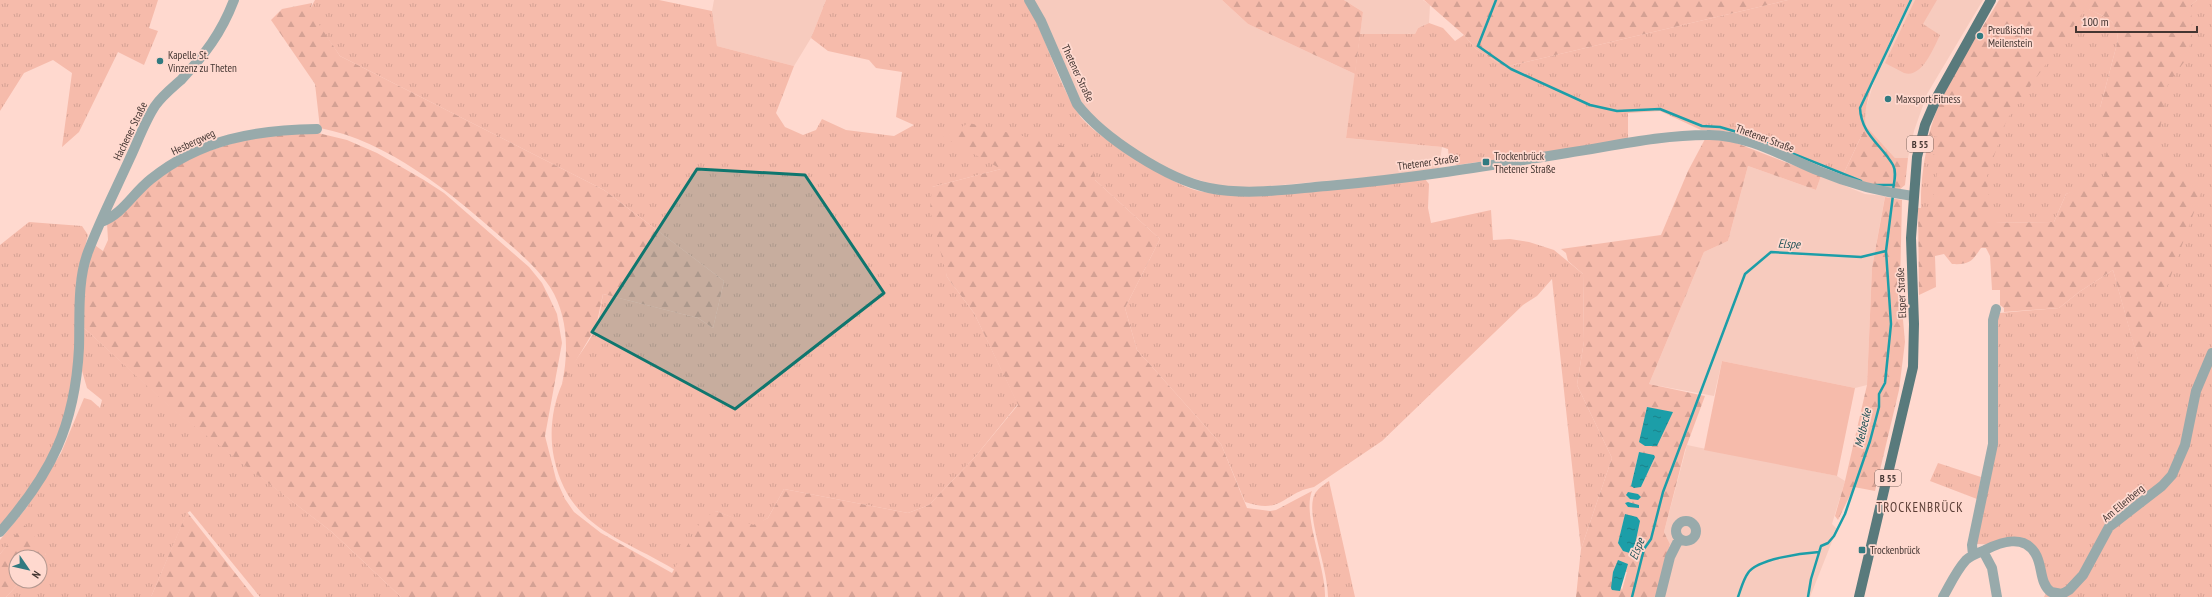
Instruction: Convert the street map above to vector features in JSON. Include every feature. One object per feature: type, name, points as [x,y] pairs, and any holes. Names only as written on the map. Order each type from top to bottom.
[{"type":"main road","name":"Elsper Straße","points":[[1860,597],[1913,367],[1914,324],[1911,238],[1917,157],[1931,110],[1950,72],[1991,0]]},
{"type":"street","name":"Hachener Straße","points":[[0,532],[24,505],[41,478],[57,450],[70,418],[77,382],[81,285],[88,253],[100,222],[155,105],[211,46],[234,0]]},
{"type":"street","name":"Thetener Straße","points":[[1029,0],[1042,21],[1077,104],[1086,115],[1111,136],[1165,172],[1182,181],[1211,189],[1244,192],[1384,181],[1628,144],[1708,135],[1742,140],[1845,182],[1884,193],[1913,196]]},
{"type":"street","name":"Hesbergweg","points":[[100,222],[118,214],[150,179],[185,156],[216,142],[269,130],[317,129]]},
{"type":"street","points":[[1973,555],[1972,545],[1993,444],[1993,320],[1996,309]]},
{"type":"street","name":"Am Ellenberg","points":[[1943,597],[1958,571],[1967,559],[1983,550],[2008,541],[2024,543],[2032,549],[2038,559],[2047,590],[2056,594],[2062,594],[2069,590],[2083,575],[2110,527],[2162,486],[2172,475],[2185,445],[2196,391],[2212,353]]},
{"type":"street","points":[[1660,597],[1670,557],[1679,539]]},
{"type":"street","points":[[1983,550],[1992,568],[1997,597]]},
{"type":"highlighted area","points":[[697,169],[805,175],[884,293],[735,409],[592,332]]},
{"type":"shaded area","points":[[714,0],[826,0],[811,38],[794,66],[717,46],[712,11]]},
{"type":"shaded area","points":[[1033,0],[1222,0],[1248,24],[1355,74],[1346,138],[1442,147],[1439,168],[1403,174],[1259,187],[1222,187],[1167,170],[1125,143],[1092,116],[1078,97]]},
{"type":"shaded area","points":[[1344,0],[1423,0],[1430,5],[1429,23],[1418,28],[1415,34],[1360,34],[1363,12]]},
{"type":"shaded area","points":[[1910,0],[1983,0],[1927,94],[1914,131],[1908,158],[1895,158],[1866,126],[1863,118],[1875,78]]},
{"type":"shaded area","points":[[1748,166],[1816,190],[1821,176],[1865,194],[1885,196],[1872,268],[1867,385],[1855,388],[1722,361],[1714,396],[1649,384],[1704,252],[1728,241]]},
{"type":"shaded area","points":[[1687,445],[1837,476],[1845,481],[1832,524],[1837,529],[1810,597],[1656,597],[1670,544],[1664,532]]},
{"type":"green space","points":[[0,0],[158,0],[149,28],[158,31],[144,65],[118,52],[79,132],[62,147],[72,73],[53,60],[24,73],[0,111]]},
{"type":"green space","points":[[315,0],[659,0],[712,11],[717,46],[794,66],[776,113],[785,127],[803,135],[816,130],[822,119],[846,130],[894,136],[914,125],[896,117],[902,72],[876,68],[869,60],[828,51],[811,38],[826,0],[1025,0],[1040,29],[1064,88],[1080,116],[1100,135],[1116,146],[1152,169],[1184,186],[1199,191],[1226,194],[1425,179],[1429,184],[1428,208],[1431,223],[1491,210],[1493,240],[1510,239],[1529,242],[1554,250],[1583,274],[1584,341],[1577,385],[1612,458],[1581,549],[1552,279],[1537,296],[1523,305],[1382,441],[1314,487],[1303,490],[1275,505],[1258,505],[1245,502],[1221,444],[1137,350],[1125,308],[1160,239],[1095,180],[1001,169],[932,187],[947,277],[974,313],[1018,404],[975,457],[929,505],[908,513],[784,489],[768,518],[753,526],[716,511],[684,553],[675,570],[617,539],[600,528],[585,515],[572,500],[561,482],[554,458],[552,449],[552,421],[556,402],[565,377],[596,327],[603,294],[698,318],[713,328],[724,281],[604,190],[340,56],[309,11]]},
{"type":"green space","points":[[1222,0],[1344,0],[1363,12],[1355,74],[1248,24]]},
{"type":"green space","points":[[1424,0],[1788,0],[1505,67],[1476,49],[1464,35]]},
{"type":"green space","points":[[1788,0],[1910,0],[1880,63],[1868,99],[1865,114],[1866,126],[1843,175],[1739,134],[1726,131],[1701,130],[1660,111],[1628,113],[1628,141],[1457,165],[1449,158],[1448,149],[1442,147],[1346,138],[1360,34],[1415,34],[1418,28],[1429,23],[1443,28],[1455,41],[1464,35],[1476,49],[1505,67]]},
{"type":"green space","points":[[1915,0],[1937,0],[1923,24],[1940,35],[1931,54],[1922,67],[1910,74],[1904,73],[1885,63]]},
{"type":"green space","points":[[1999,0],[2197,0],[2191,5],[2192,35],[2187,58],[2168,84],[2156,152],[2202,190],[2139,364],[2113,270],[2079,292],[2059,308],[2004,312],[2004,308],[2000,305],[2000,290],[1992,290],[1990,256],[1986,248],[1981,248],[1973,259],[1963,264],[1952,264],[1944,254],[1935,256],[1936,287],[1919,295],[1918,208],[1932,208],[1939,161],[1933,160],[1938,137],[1929,135],[1941,99],[1959,65]],"holes":[[[2086,8],[2108,19],[2115,27],[2118,40],[2100,108],[2100,145],[2107,151],[2104,162],[2104,176],[2066,194],[2054,222],[1990,223],[1987,176],[2007,119]]]},
{"type":"green space","points":[[2004,0],[2096,0],[2089,9],[2113,23],[2118,40],[2100,108],[2131,54],[2197,0],[2212,0],[2212,597],[2044,597],[2046,593],[2033,546],[1976,544],[1986,493],[1996,322],[2000,313],[2059,308],[2079,292],[2113,270],[2139,363],[2149,165],[2066,194],[2054,222],[1994,223],[1995,226],[1921,217],[1922,184],[1932,127],[1942,101],[1969,51]]},
{"type":"green space","points":[[312,3],[310,11],[340,56],[604,190],[724,281],[713,328],[698,318],[603,294],[596,327],[562,384],[566,359],[564,322],[556,298],[550,287],[533,266],[482,220],[417,171],[370,144],[320,128],[315,84],[271,20],[282,9]]},
{"type":"green space","points":[[969,123],[1092,153],[1095,180],[1160,239],[1125,308],[1137,350],[1221,444],[1247,508],[1270,511],[1276,510],[1312,491],[1310,513],[1322,571],[1325,597],[401,597],[332,532],[173,410],[83,327],[84,295],[88,264],[96,246],[103,251],[108,240],[107,223],[142,191],[186,158],[269,132],[318,133],[347,140],[377,153],[444,193],[529,267],[542,283],[557,314],[562,343],[545,436],[556,479],[565,499],[574,512],[601,533],[672,573],[702,519],[716,511],[753,525],[768,518],[784,489],[908,513],[929,505],[975,457],[1018,405],[974,313],[947,277],[930,210],[932,187],[1001,169],[943,137]]},
{"type":"green space","points":[[1866,126],[1895,158],[1908,158],[1905,185],[1899,190],[1880,187],[1843,175]]},
{"type":"green space","points":[[1705,139],[1731,141],[1821,176],[1816,190],[1748,166],[1728,241],[1704,252],[1649,384],[1705,396],[1685,450],[1664,532],[1670,544],[1656,597],[1576,597],[1581,549],[1612,458],[1577,385],[1584,341],[1583,274],[1568,261],[1566,253],[1561,249],[1661,235],[1688,171]],"holes":[[[1639,452],[1655,457],[1641,487],[1631,486]],[[1625,515],[1636,517],[1618,543]],[[1613,572],[1627,572],[1622,590]]]},
{"type":"green space","points":[[1885,197],[1902,200],[1900,286],[1905,342],[1899,390],[1875,491],[1854,487],[1838,520],[1835,516],[1845,481],[1867,385],[1872,268]]},
{"type":"green space","points":[[29,222],[82,226],[88,235],[76,283],[78,323],[72,384],[64,417],[53,450],[22,501],[0,526],[0,245]]},
{"type":"green space","points":[[83,327],[174,410],[332,532],[401,597],[260,597],[190,511],[187,513],[151,597],[6,597],[14,589],[48,589],[48,549],[17,549],[6,547],[0,554],[0,540],[27,507],[61,453],[84,398],[91,400],[100,408],[102,400],[87,388],[82,371]]},
{"type":"green space","points":[[1722,361],[1855,388],[1837,476],[1704,450]]},
{"type":"green space","points":[[1938,463],[1981,477],[1977,499],[1930,481]]},
{"type":"green space","points":[[1329,481],[1355,597],[1328,597],[1325,573],[1313,520],[1312,509],[1315,493]]},
{"type":"green space","points":[[187,512],[254,597],[151,597]]},
{"type":"green space","points":[[24,525],[32,532],[42,549],[8,549],[8,589],[14,589],[6,597],[0,597],[0,554]]},
{"type":"water","points":[[1647,407],[1673,412],[1657,446],[1645,446],[1639,442]]},
{"type":"water","points":[[1639,452],[1654,455],[1655,457],[1641,487],[1634,488],[1631,486]]},
{"type":"water","points":[[1628,492],[1638,494],[1641,497],[1638,500],[1630,499],[1626,495]]},
{"type":"water","points":[[1628,502],[1639,505],[1639,508],[1628,507],[1625,503]]},
{"type":"water","points":[[1625,514],[1637,517],[1640,521],[1633,554],[1623,551],[1618,543]]},
{"type":"water","points":[[1618,560],[1628,564],[1620,591],[1612,590],[1611,588],[1613,572]]},
{"type":"waterway","points":[[1496,0],[1478,46],[1511,69],[1590,105],[1617,111],[1660,109],[1702,126],[1720,127],[1747,135],[1861,181]]},
{"type":"waterway","name":"Elspe","points":[[1893,190],[1895,177],[1893,165],[1868,132],[1861,117],[1860,108],[1911,0]]},
{"type":"waterway","points":[[1875,185],[1894,185]]},
{"type":"waterway","name":"Elspe","points":[[1632,597],[1644,549],[1651,539],[1663,492],[1745,274],[1771,252],[1861,257],[1886,251],[1893,195]]},
{"type":"waterway","name":"Melbecke","points":[[1808,597],[1811,579],[1821,546],[1828,543],[1834,536],[1845,514],[1870,441],[1879,407],[1879,394],[1885,383],[1891,324],[1886,251]]},
{"type":"waterway","points":[[1738,597],[1748,573],[1760,564],[1770,560],[1819,552]]},
{"type":"place","name":"Preußischer Meilenstein","points":[[1980,36]]},
{"type":"place","name":"Kapelle St. Vinzenz zu Theten","points":[[160,61]]},
{"type":"place","name":"Maxsport Fitness","points":[[1888,99]]},
{"type":"place","name":"Trockenbrück Thetener Straße","points":[[1486,162]]},
{"type":"place","name":"Trockenbrück","points":[[1862,550]]},
{"type":"district","name":"TROCKENBRÜCK","points":[[1920,507]]}]
